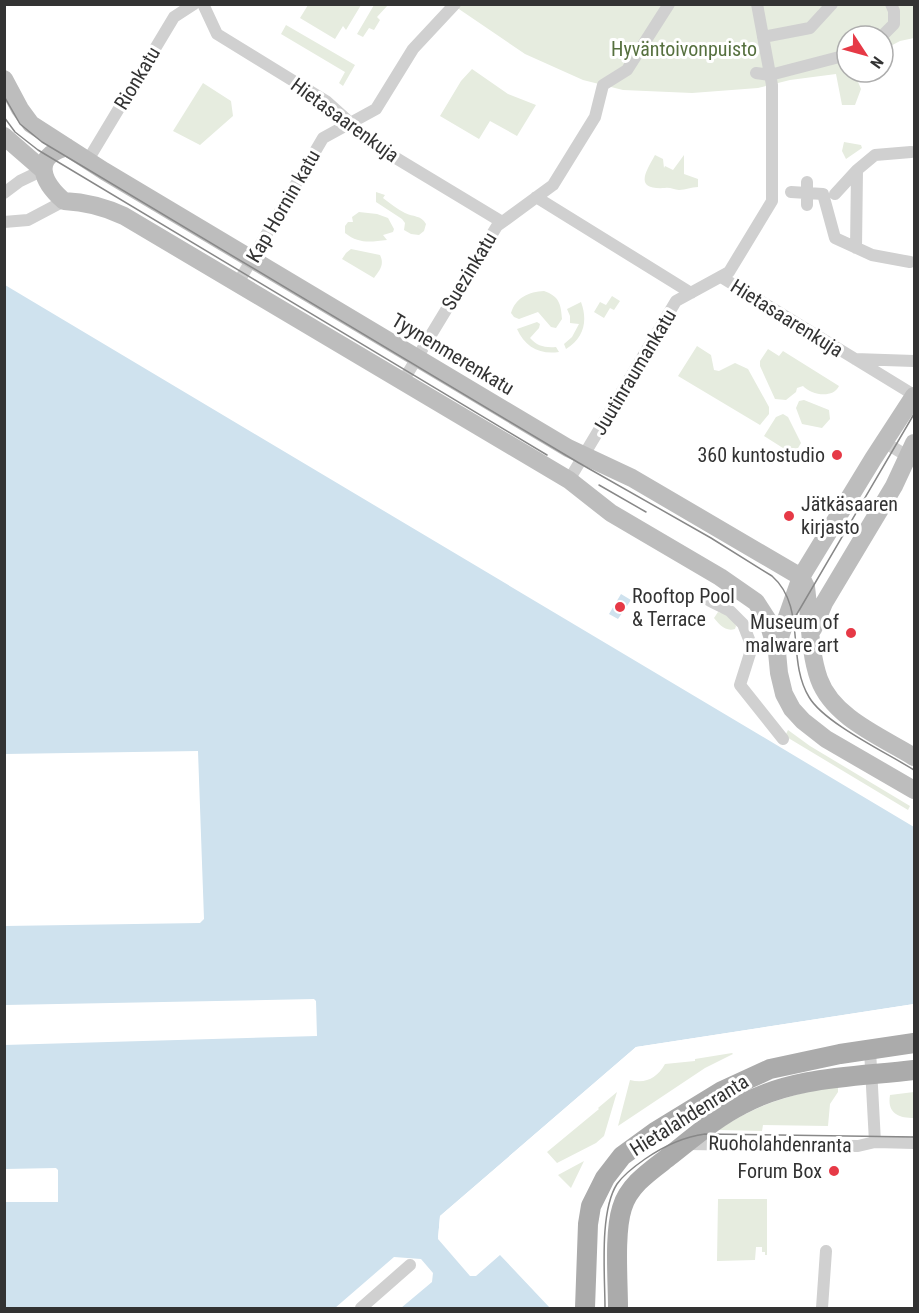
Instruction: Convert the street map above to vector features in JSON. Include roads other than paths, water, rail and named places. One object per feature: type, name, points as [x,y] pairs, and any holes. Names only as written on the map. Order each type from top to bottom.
[{"type":"main road","name":"Tyynenmerenkatu","points":[[4,79],[31,124],[67,147],[416,359],[584,455],[632,478],[801,577]]},
{"type":"main road","points":[[4,136],[43,170],[47,184],[64,201],[77,201],[108,208],[238,283],[569,480],[611,513],[720,577],[756,602],[767,619],[777,652],[784,694],[792,709],[826,739],[915,790]]},
{"type":"main road","points":[[43,170],[49,158],[57,151],[67,147]]},
{"type":"main road","points":[[777,652],[806,587],[801,577],[884,441],[915,395]]},
{"type":"main road","points":[[812,634],[819,612],[913,453]]},
{"type":"main road","points":[[756,602],[799,602],[826,590],[836,582]]},
{"type":"main road","points":[[799,602],[812,634],[819,678],[834,703],[857,722],[915,756]]},
{"type":"main road","name":"Hietalahdenranta","points":[[585,1308],[588,1224],[591,1206],[605,1178],[622,1156],[688,1111],[748,1077],[802,1061],[915,1043]]},
{"type":"main road","name":"Hietalahdenranta","points":[[618,1308],[621,1210],[627,1196],[648,1173],[719,1118],[763,1095],[813,1081],[915,1070]]},
{"type":"street","name":"Rionkatu","points":[[88,160],[174,17],[194,4]]},
{"type":"street","name":"Hietasaarenkuja","points":[[203,4],[217,34],[326,101],[375,146],[502,222]]},
{"type":"street","name":"Suezinkatu","points":[[403,381],[496,226],[554,185],[595,117],[603,85],[627,70],[669,4]]},
{"type":"street","name":"Juutinraumankatu","points":[[569,480],[676,301],[729,272],[772,201],[771,80],[757,4]]},
{"type":"street","points":[[763,37],[810,28],[832,4]]},
{"type":"street","points":[[891,4],[894,11],[894,24]]},
{"type":"street","name":"Kap Hornin katu","points":[[238,283],[323,138],[376,109],[413,49],[454,5]]},
{"type":"street","points":[[756,73],[771,80],[835,59]]},
{"type":"street","points":[[835,194],[876,152],[911,152]]},
{"type":"street","points":[[4,193],[20,181],[43,170]]},
{"type":"street","points":[[856,248],[862,223],[857,170]]},
{"type":"street","points":[[791,192],[822,194],[837,244],[856,248],[872,255],[910,262]]},
{"type":"street","points":[[536,197],[691,293]]},
{"type":"street","points":[[4,222],[28,220],[64,201]]},
{"type":"street","name":"Hietasaarenkuja","points":[[721,277],[915,395]]},
{"type":"street","name":"Hietasaarenkuja","points":[[854,359],[915,361]]},
{"type":"street","points":[[884,441],[913,453]]},
{"type":"street","points":[[710,601],[730,611],[743,624],[752,646],[740,685],[783,739]]},
{"type":"street","name":"Ruoholahdenranta","points":[[870,1050],[875,1142]]},
{"type":"street","name":"Ruoholahdenranta","points":[[685,1144],[858,1146],[875,1142],[915,1143]]},
{"type":"street","points":[[822,1308],[825,1251]]},
{"type":"street","points":[[361,1308],[410,1265]]},
{"type":"water","points":[[5,285],[914,827],[914,1004],[636,1047],[440,1216],[438,1239],[470,1276],[476,1276],[500,1255],[550,1308],[401,1308],[432,1282],[433,1273],[421,1259],[394,1257],[335,1308],[5,1308],[5,1202],[58,1202],[58,1170],[56,1168],[5,1169],[4,1045],[317,1036],[316,1001],[314,999],[5,1005],[5,926],[200,923],[204,919],[198,751],[5,754]]},
{"type":"water","name":"Rooftop Pool & Terrace","points":[[621,594],[631,600],[618,619],[609,614]]},
{"type":"tram line","points":[[4,96],[20,124],[42,142],[772,576],[783,589],[789,603],[793,618],[798,666],[809,697],[817,707],[842,727],[914,770]]},
{"type":"tram line","points":[[4,117],[15,132],[38,150],[547,455]]},
{"type":"tram line","points":[[794,619],[914,414]]},
{"type":"tram line","points":[[599,485],[646,512]]},
{"type":"tram line","points":[[605,1308],[604,1244],[611,1196],[617,1184],[626,1174],[659,1150],[681,1140],[705,1134],[914,1137]]},
{"type":"place","name":"360 kuntostudio","points":[[837,455]]},
{"type":"place","name":"Jätkäsaaren kirjasto","points":[[789,516]]},
{"type":"place","name":"Rooftop Pool & Terrace","points":[[620,607]]},
{"type":"place","name":"Museum of malware art","points":[[851,633]]},
{"type":"place","name":"Forum Box","points":[[834,1171]]},
{"type":"park label","name":"Hyväntoivonpuisto","points":[[684,49]]}]
